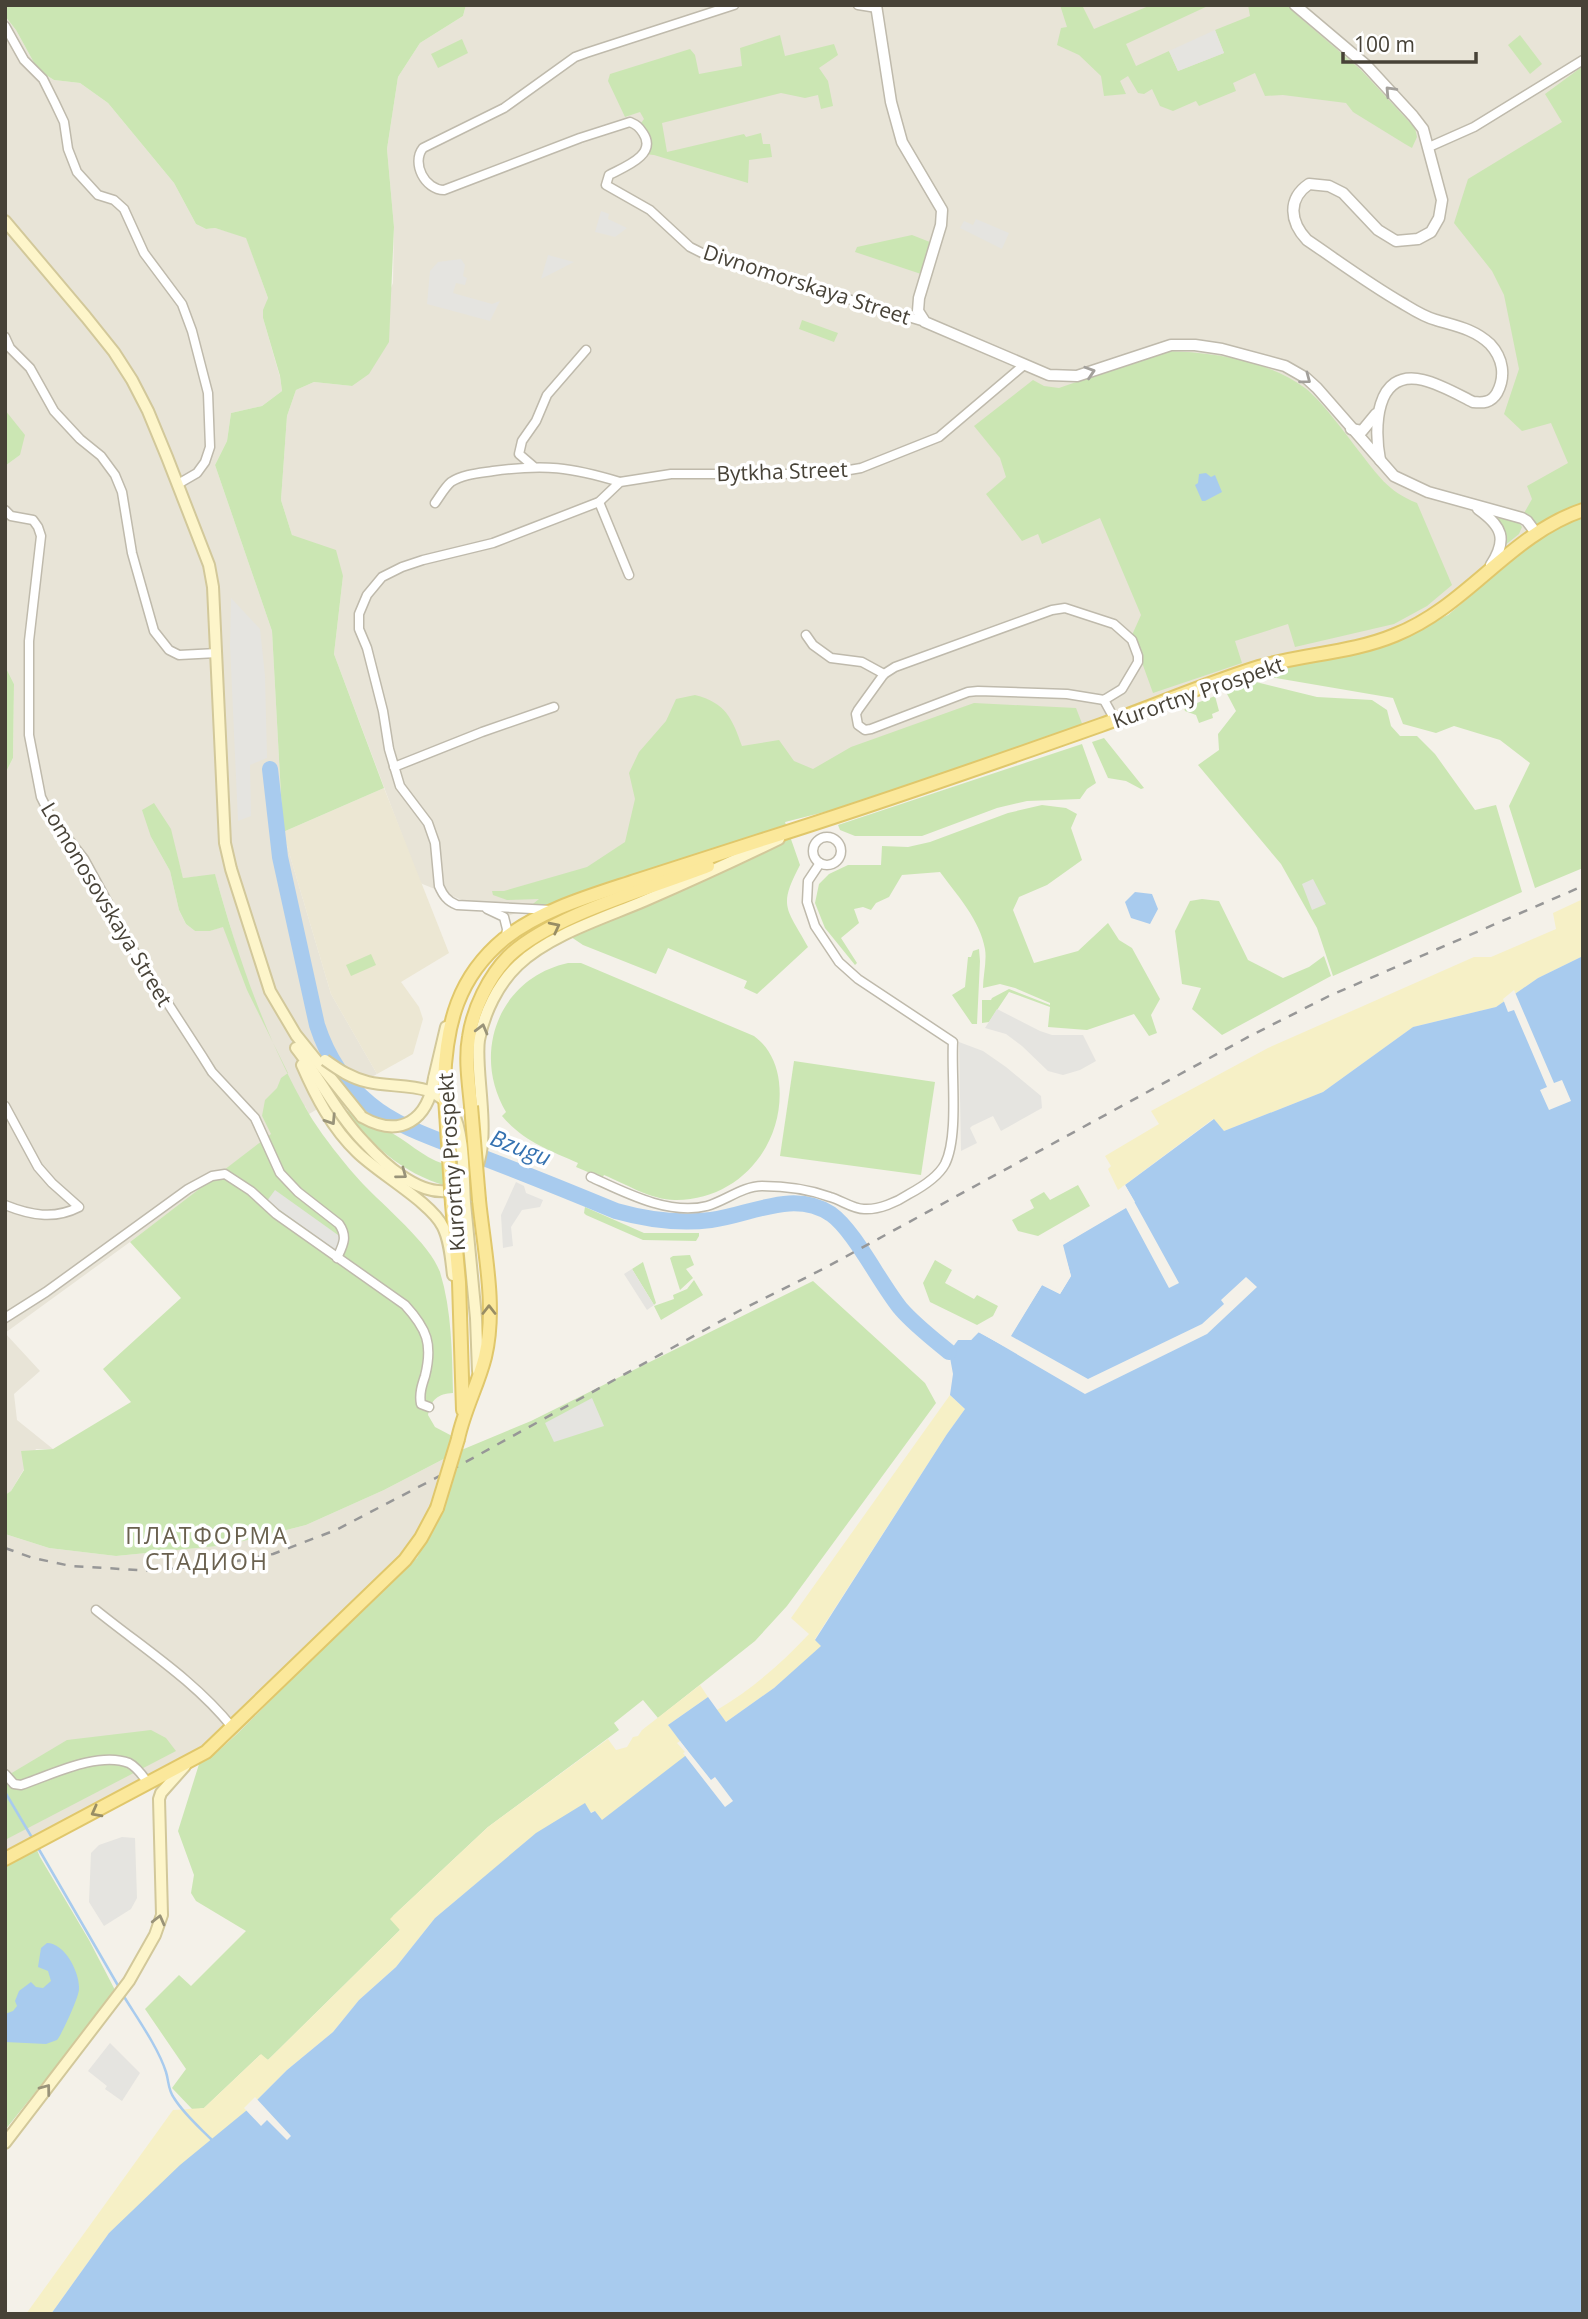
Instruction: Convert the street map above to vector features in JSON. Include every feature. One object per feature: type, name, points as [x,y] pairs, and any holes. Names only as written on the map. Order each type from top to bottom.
[{"type":"main road","points":[[5,221],[114,352],[148,411],[209,565],[217,653],[225,843],[270,991],[296,1035],[362,1117],[375,1124],[390,1127],[413,1121],[428,1103],[439,1080]]},
{"type":"main road","name":"Kurortny Prospekt","points":[[5,1859],[205,1752],[405,1560],[421,1538],[437,1508],[463,1414],[485,1357],[489,1319],[487,1270],[467,1052],[471,1025],[483,996],[498,969],[509,957],[538,936],[572,918],[821,821],[1261,667],[1375,642],[1395,635],[1440,611],[1557,519],[1583,510]]},
{"type":"main road","points":[[296,1048],[362,1141],[406,1177],[424,1188],[442,1192],[455,1190],[474,1175],[483,1145],[484,1125],[478,1072],[480,1037],[493,1000],[517,966],[551,942],[693,880],[785,835]]},
{"type":"main road","name":"Kurortny Prospekt","points":[[463,1414],[459,1203],[439,1080],[453,1012],[466,984],[485,958],[506,938],[553,910],[598,893],[785,835]]},
{"type":"main road","points":[[296,1035],[296,1048],[310,1082],[341,1134],[364,1158],[428,1208],[443,1227],[449,1245],[461,1348]]},
{"type":"main road","points":[[296,1035],[308,1041],[338,1070],[355,1079],[380,1085],[426,1089],[440,1097],[453,1111],[457,1128],[459,1203],[476,1318],[478,1377]]},
{"type":"main road","points":[[5,2143],[129,1981],[155,1935],[162,1915],[159,1811],[161,1793],[189,1762]]},
{"type":"main road","points":[[148,1783],[159,1811]]},
{"type":"street","name":"Divnomorskaya Street","points":[[734,5],[575,57],[504,108],[423,148],[419,158],[424,181],[434,189],[444,190],[580,138],[620,124],[634,123],[646,138],[643,154],[609,175],[606,185],[650,209],[690,247],[754,271],[925,322]]},
{"type":"street","points":[[858,5],[876,7],[891,102],[902,142],[942,210],[941,225],[919,298],[918,311],[925,322],[1049,375],[1077,376],[1171,345],[1222,349],[1296,371],[1317,388],[1350,429],[1394,476],[1415,487],[1522,518],[1536,533]]},
{"type":"street","points":[[1295,5],[1366,65],[1423,129],[1442,201],[1439,218],[1431,232],[1418,239],[1396,242],[1386,237],[1343,193],[1329,186],[1308,184],[1300,190],[1293,205],[1298,231],[1307,240],[1401,303],[1433,319],[1475,332],[1490,344],[1503,367],[1496,395],[1490,401],[1482,403],[1413,379],[1402,380],[1393,385],[1385,395],[1378,413],[1375,436],[1380,460]]},
{"type":"street","points":[[5,26],[24,60],[43,79],[55,103],[64,122],[68,149],[77,172],[98,195],[114,200],[124,209],[144,253],[182,304],[208,393],[210,447],[205,462],[197,473],[178,484]]},
{"type":"street","points":[[1429,146],[1474,127],[1583,60]]},
{"type":"street","points":[[5,337],[10,348],[30,368],[54,411],[101,456],[115,475],[122,492],[132,553],[154,631],[169,650],[179,655],[217,653]]},
{"type":"street","points":[[533,466],[519,454],[522,441],[536,421],[547,395],[586,350]]},
{"type":"street","name":"Bytkha Street","points":[[620,482],[671,474],[826,474],[861,468],[939,437],[1024,365]]},
{"type":"street","points":[[1350,429],[1362,431],[1378,413]]},
{"type":"street","points":[[435,503],[450,483],[467,476],[533,466],[561,467],[620,482]]},
{"type":"street","points":[[553,910],[457,905],[441,892],[435,843],[428,823],[400,786],[394,767],[370,661],[359,629],[359,614],[366,595],[382,577],[402,566],[493,542],[599,502],[620,482]]},
{"type":"street","points":[[599,502],[629,575]]},
{"type":"street","points":[[1472,504],[1492,519],[1502,537],[1500,548],[1488,571]]},
{"type":"street","points":[[5,527],[8,513]]},
{"type":"street","name":"Lomonosovskaya Street","points":[[8,513],[33,520],[41,536],[29,640],[29,735],[45,808],[83,859],[135,951],[212,1072],[255,1118],[280,1173],[343,1230],[345,1242],[337,1258]]},
{"type":"street","name":"Kurortny Prospekt","points":[[1070,608],[1118,626],[1132,640],[1138,656],[1136,669],[1122,689],[1104,700],[1067,694],[978,691],[968,692],[871,729],[861,728],[856,720],[856,714],[884,674],[895,667],[1052,610],[1070,608]]},
{"type":"street","points":[[806,635],[813,645],[831,659],[862,662],[884,674]]},
{"type":"street","points":[[1104,700],[1115,720]]},
{"type":"street","points":[[394,767],[554,707]]},
{"type":"street","points":[[821,821],[823,836]]},
{"type":"street","points":[[823,836],[838,840],[841,854],[835,863],[827,865],[815,858],[815,843],[823,836]]},
{"type":"street","points":[[591,1177],[639,1198],[663,1205],[700,1208],[758,1186],[788,1187],[827,1196],[862,1209],[872,1209],[906,1196],[923,1186],[945,1164],[951,1135],[953,1042],[858,979],[839,962],[816,926],[807,902],[808,881],[820,863]]},
{"type":"street","points":[[484,908],[504,917],[506,938]]},
{"type":"street","points":[[5,1106],[38,1167],[79,1208],[54,1216],[32,1214],[5,1205]]},
{"type":"street","points":[[5,1318],[46,1292],[188,1189],[212,1176],[225,1174],[405,1305],[417,1318],[429,1345],[430,1357],[420,1397],[421,1404],[429,1407]]},
{"type":"street","points":[[96,1611],[185,1679],[232,1727]]},
{"type":"street","points":[[5,1774],[14,1784],[21,1785],[91,1761],[106,1761],[131,1764],[148,1783]]},
{"type":"shaded area","points":[[466,5],[1583,5],[1583,507],[1396,633],[1245,670],[871,800],[784,822],[504,917],[420,883],[334,654],[343,576],[292,535],[281,500],[287,416],[296,390],[314,382],[352,386],[393,283],[394,227],[387,149],[398,77],[420,43],[463,16]]},
{"type":"shaded area","points":[[5,16],[38,70],[54,80],[80,83],[108,103],[174,183],[196,224],[206,229],[215,228],[246,237],[268,298],[263,318],[282,391],[262,406],[231,413],[227,441],[215,465],[272,631],[283,832],[331,994],[377,1074],[309,1114],[305,1106],[262,1116],[272,1134],[5,1333],[5,774],[13,758],[14,684],[5,666],[5,466],[20,455],[5,410]],"holes":[[[170,829],[183,878],[215,875],[244,973],[224,926],[210,931],[195,931],[186,924],[179,910],[170,871],[151,837]]]},
{"type":"shaded area","points":[[1215,30],[1224,53],[1178,71],[1169,51]]},
{"type":"shaded area","points":[[601,211],[609,214],[608,219],[627,228],[615,237],[595,232]]},
{"type":"shaded area","points":[[976,219],[1009,233],[1002,249],[960,228],[964,221],[973,225]]},
{"type":"shaded area","points":[[548,255],[574,262],[541,279]]},
{"type":"shaded area","points":[[461,259],[465,265],[463,276],[467,278],[465,285],[456,283],[453,293],[492,304],[500,301],[490,321],[427,304],[430,271],[438,262]]},
{"type":"shaded area","points":[[231,598],[260,629],[265,676],[267,758],[250,765],[251,816],[238,821],[230,645]]},
{"type":"shaded area","points":[[384,788],[449,953],[401,982],[419,1007],[423,1019],[413,1054],[377,1074],[331,994],[283,832]]},
{"type":"shaded area","points":[[1313,879],[1326,904],[1312,910],[1302,884]]},
{"type":"shaded area","points":[[997,1009],[1052,1035],[1083,1035],[1096,1061],[1063,1075],[1048,1071],[1006,1034],[985,1028]]},
{"type":"shaded area","points":[[959,1042],[983,1051],[1006,1067],[1041,1096],[1042,1108],[1001,1131],[993,1116],[972,1126],[970,1128],[977,1143],[961,1151]]},
{"type":"shaded area","points":[[516,1182],[524,1186],[526,1193],[543,1200],[540,1207],[522,1210],[511,1227],[513,1246],[503,1248],[501,1215]]},
{"type":"shaded area","points":[[275,1190],[345,1240],[337,1251],[267,1201]]},
{"type":"shaded area","points":[[632,1269],[654,1305],[647,1310],[624,1274]]},
{"type":"shaded area","points":[[5,1333],[40,1371],[14,1394],[17,1420],[53,1449],[36,1449],[11,1491],[5,1495]]},
{"type":"shaded area","points":[[592,1398],[604,1426],[554,1442],[545,1423]]},
{"type":"shaded area","points":[[459,1451],[446,1500],[417,1558],[404,1567],[238,1733],[206,1757],[5,1855],[5,1534],[49,1548],[116,1556],[228,1545],[306,1525],[384,1490]]},
{"type":"shaded area","points":[[122,1837],[135,1838],[137,1898],[131,1909],[104,1926],[89,1902],[91,1853],[99,1845]]},
{"type":"shaded area","points":[[110,2043],[140,2073],[122,2101],[105,2089],[107,2086],[88,2071]]},
{"type":"green space","points":[[5,5],[466,5],[463,16],[420,43],[398,77],[387,149],[394,227],[389,342],[369,374],[352,386],[314,382],[296,390],[287,416],[281,500],[292,535],[336,550],[343,576],[334,654],[384,788],[283,832],[272,631],[215,465],[227,441],[231,413],[262,406],[282,391],[263,318],[268,298],[246,238],[215,228],[206,229],[196,224],[174,183],[108,103],[80,83],[54,80],[38,70],[5,16]]},
{"type":"green space","points":[[1060,5],[1082,5],[1094,29],[1151,5],[1210,5],[1126,44],[1136,66],[1169,51],[1178,71],[1224,53],[1215,30],[1250,16],[1248,5],[1289,5],[1361,70],[1415,128],[1417,137],[1412,148],[1353,112],[1346,103],[1283,95],[1265,96],[1255,73],[1233,83],[1236,91],[1199,106],[1196,101],[1173,111],[1160,106],[1152,89],[1144,94],[1138,93],[1128,76],[1120,81],[1126,94],[1104,96],[1101,76],[1079,55],[1057,45],[1061,28],[1067,27]]},
{"type":"green space","points":[[780,35],[785,56],[834,44],[838,55],[819,68],[828,81],[833,106],[821,109],[818,95],[805,98],[781,93],[662,123],[667,152],[744,134],[746,137],[761,133],[763,144],[770,144],[772,157],[749,160],[748,183],[644,154],[646,148],[639,126],[644,119],[640,112],[625,117],[608,81],[610,74],[690,49],[695,55],[699,74],[742,66],[740,48]]},
{"type":"green space","points":[[1520,35],[1542,64],[1530,74],[1508,45]]},
{"type":"green space","points":[[462,39],[468,53],[438,68],[431,54]]},
{"type":"green space","points":[[1583,66],[1583,507],[1538,527],[1523,515],[1532,499],[1527,486],[1568,463],[1551,423],[1522,431],[1504,414],[1519,369],[1504,295],[1492,271],[1454,223],[1468,179],[1562,122],[1545,94]]},
{"type":"green space","points":[[912,235],[935,244],[924,275],[855,252],[857,247]]},
{"type":"green space","points":[[802,320],[838,333],[834,342],[799,329]]},
{"type":"green space","points":[[1165,351],[1201,353],[1257,364],[1290,378],[1305,388],[1325,408],[1384,481],[1398,493],[1417,503],[1452,585],[1427,606],[1394,624],[1295,647],[1288,624],[1235,641],[1242,663],[1153,693],[1132,635],[1141,615],[1100,518],[1042,544],[1038,534],[1022,541],[986,494],[1006,477],[1000,458],[974,426],[1033,380],[1044,386],[1059,388]]},
{"type":"green space","points":[[5,410],[25,435],[20,455],[5,466]]},
{"type":"green space","points":[[1490,513],[1517,520],[1522,527],[1519,534],[1504,546]]},
{"type":"green space","points":[[1583,514],[1583,868],[1535,888],[1509,806],[1530,763],[1500,740],[1454,726],[1436,733],[1403,724],[1393,698],[1247,673],[1392,640],[1448,615],[1556,524]]},
{"type":"green space","points":[[5,666],[14,684],[13,758],[5,774]]},
{"type":"green space","points":[[1256,682],[1317,697],[1372,700],[1387,710],[1391,726],[1400,736],[1417,736],[1435,754],[1475,810],[1496,805],[1522,892],[1333,976],[1317,928],[1281,864],[1198,765],[1219,750],[1218,734],[1236,711],[1226,692],[1234,685]]},
{"type":"green space","points":[[695,695],[721,707],[735,727],[742,746],[779,740],[794,761],[813,769],[851,747],[974,703],[1076,708],[1083,726],[871,800],[785,822],[800,865],[789,890],[788,907],[808,947],[757,994],[744,988],[747,981],[668,948],[656,974],[583,945],[528,908],[539,899],[507,900],[493,895],[492,891],[504,891],[587,867],[625,842],[635,799],[629,773],[639,752],[666,721],[676,699]]},
{"type":"green space","points":[[1215,696],[1219,711],[1212,714],[1213,718],[1199,723],[1196,715],[1185,711],[1184,708]]},
{"type":"green space","points":[[1104,738],[1144,788],[1108,778],[1092,742]]},
{"type":"green space","points":[[1082,744],[1096,783],[1087,789],[1080,799],[1027,801],[997,808],[922,836],[855,836],[840,830],[838,825]]},
{"type":"green space","points":[[154,803],[171,829],[183,878],[215,874],[243,966],[275,1046],[247,990],[223,927],[210,931],[195,931],[186,924],[179,910],[170,871],[151,837],[142,810]]},
{"type":"green space","points":[[1042,805],[1066,808],[1077,814],[1071,828],[1082,860],[1047,885],[1019,897],[1013,910],[1034,963],[1078,951],[1108,923],[1119,940],[1132,948],[1160,999],[1151,1015],[1157,1033],[1149,1036],[1134,1014],[1087,1030],[1048,1027],[1050,1007],[1009,992],[989,1022],[982,1023],[982,1000],[991,1000],[1009,989],[1050,1003],[1000,984],[983,988],[985,954],[982,938],[967,908],[940,872],[902,875],[889,897],[876,903],[871,910],[863,907],[854,909],[859,923],[841,938],[857,963],[855,965],[825,928],[815,903],[819,884],[829,874],[848,865],[881,865],[882,846],[908,847],[930,842],[1008,813]]},
{"type":"green space","points":[[1190,901],[1219,901],[1248,960],[1283,978],[1309,967],[1324,956],[1331,976],[1222,1035],[1192,1009],[1201,988],[1182,984],[1175,931]]},
{"type":"green space","points":[[979,949],[977,1024],[972,1024],[952,995],[965,987],[968,957]]},
{"type":"green space","points":[[371,954],[376,965],[351,976],[346,965]]},
{"type":"green space","points":[[568,963],[581,963],[754,1036],[764,1045],[771,1056],[779,1082],[775,1127],[754,1165],[738,1179],[719,1191],[698,1198],[675,1200],[657,1197],[604,1175],[602,1178],[576,1167],[578,1163],[527,1138],[502,1116],[506,1112],[496,1089],[491,1066],[492,1043],[498,1021],[509,1001],[524,984],[544,971]]},
{"type":"green space","points":[[794,1061],[935,1082],[921,1175],[780,1156]]},
{"type":"green space","points":[[288,1073],[313,1120],[334,1149],[363,1184],[417,1238],[440,1272],[449,1317],[453,1393],[436,1398],[428,1415],[435,1427],[454,1437],[459,1451],[531,1421],[813,1281],[925,1383],[936,1403],[787,1606],[755,1641],[658,1718],[643,1700],[614,1723],[619,1730],[488,1827],[393,1916],[400,1930],[268,2060],[260,2055],[204,2108],[193,2110],[172,2088],[186,2069],[145,2009],[179,1975],[191,1986],[246,1931],[196,1901],[191,1893],[194,1875],[178,1831],[200,1761],[216,1753],[238,1733],[404,1567],[417,1558],[446,1500],[457,1452],[384,1490],[306,1525],[228,1545],[116,1556],[49,1548],[5,1534],[5,1495],[11,1491],[24,1470],[21,1451],[53,1449],[131,1402],[103,1369],[181,1298],[130,1242],[271,1134],[262,1116],[265,1100]]},
{"type":"green space","points":[[343,1107],[444,1164],[447,1186],[415,1173],[388,1156],[364,1133]]},
{"type":"green space","points":[[1078,1185],[1090,1206],[1038,1236],[1018,1231],[1012,1220],[1034,1208],[1030,1200],[1044,1192],[1050,1200]]},
{"type":"green space","points":[[585,1207],[644,1233],[699,1233],[699,1236],[696,1241],[643,1240],[586,1215]]},
{"type":"green space","points":[[690,1255],[694,1265],[686,1269],[693,1278],[680,1290],[670,1258]]},
{"type":"green space","points":[[935,1260],[952,1270],[945,1283],[974,1299],[977,1295],[998,1306],[993,1316],[977,1325],[930,1302],[923,1283]]},
{"type":"green space","points":[[643,1262],[656,1303],[654,1305],[632,1269]]},
{"type":"green space","points":[[694,1280],[703,1295],[661,1320],[654,1306],[674,1299],[673,1295],[687,1289]]},
{"type":"green space","points":[[151,1730],[166,1738],[176,1751],[5,1840],[5,1777],[67,1740]]},
{"type":"green space","points":[[38,1838],[42,1846],[37,1850],[40,1857],[116,1992],[5,2130],[5,1855]]},
{"type":"sand","points":[[1583,899],[1583,956],[1538,978],[1496,1007],[1413,1027],[1323,1092],[1224,1131],[1213,1119],[1118,1190],[1105,1156],[1159,1124],[1151,1111],[1268,1048],[1474,957],[1491,957],[1556,929],[1553,913]]},
{"type":"sand","points":[[950,1395],[965,1409],[815,1639],[822,1646],[774,1688],[726,1722],[717,1710],[766,1675],[809,1634],[791,1618]]},
{"type":"sand","points":[[700,1685],[708,1697],[668,1725],[690,1753],[602,1821],[594,1811],[537,1833],[435,1918],[396,1967],[359,2000],[333,2032],[287,2070],[247,2110],[109,2233],[51,2314],[26,2314],[173,2110],[204,2108],[261,2054],[268,2060],[400,1930],[390,1919],[488,1827],[608,1739],[616,1750],[627,1747],[633,1737],[638,1736]]},
{"type":"water","points":[[1206,473],[1211,477],[1215,475],[1222,492],[1202,501],[1195,485],[1198,483],[1199,474]]},
{"type":"water","points":[[1135,892],[1152,894],[1158,909],[1150,924],[1131,918],[1125,902]]},
{"type":"water","points":[[1583,956],[1583,2314],[51,2314],[109,2233],[180,2165],[247,2110],[287,2070],[333,2032],[359,2000],[396,1967],[435,1918],[536,1833],[585,1803],[591,1813],[595,1811],[602,1820],[689,1753],[668,1725],[708,1697],[726,1722],[774,1688],[821,1646],[815,1640],[965,1409],[950,1395],[953,1374],[949,1352],[958,1340],[971,1340],[978,1332],[1004,1346],[1042,1285],[1060,1294],[1071,1276],[1062,1245],[1135,1202],[1125,1185],[1214,1119],[1224,1131],[1323,1092],[1413,1027],[1496,1007],[1538,978]]},
{"type":"water","points":[[47,1943],[54,1944],[65,1953],[79,1982],[78,1993],[63,2031],[57,2040],[46,2044],[5,2042],[5,2014],[17,2006],[15,2001],[19,1991],[31,1982],[36,1987],[43,1988],[51,1981],[48,1971],[38,1967],[41,1948]]},
{"type":"pier","points":[[1514,990],[1554,1083],[1562,1080],[1571,1101],[1549,1110],[1540,1090],[1547,1087],[1514,1010],[1508,1012],[1503,999]]},
{"type":"pier","points":[[1125,1185],[1179,1283],[1169,1288],[1126,1208],[1063,1245],[1071,1276],[1060,1294],[1042,1285],[1011,1336],[1088,1379],[1202,1324],[1224,1304],[1221,1300],[1246,1277],[1257,1287],[1207,1334],[1085,1394],[979,1332],[971,1340],[955,1338],[969,1336],[979,1328],[1003,1341],[1039,1283],[1043,1282],[1058,1290],[1067,1275],[1059,1243],[1131,1201],[1122,1187]]},
{"type":"pier","points":[[680,1741],[711,1780],[715,1777],[733,1801],[725,1807],[683,1753],[685,1752],[677,1743]]},
{"type":"pier","points":[[255,2097],[291,2136],[287,2140],[267,2120],[261,2126],[244,2108]]},
{"type":"waterway","name":"Bzugu","points":[[270,769],[280,857],[317,1025],[338,1068],[352,1087],[370,1104],[421,1133],[628,1214],[687,1222],[711,1220],[787,1204],[817,1207],[840,1222],[901,1309],[949,1352]]},
{"type":"waterway","points":[[5,1792],[34,1841]]},
{"type":"waterway","points":[[37,1846],[120,1989]]},
{"type":"waterway","points":[[123,1995],[158,2053],[172,2095],[211,2139]]},
{"type":"railway","points":[[5,1548],[33,1558],[71,1566],[154,1571],[232,1562],[273,1554],[336,1530],[1250,1036],[1329,996],[1583,886]]},
{"type":"district","name":"ПЛАТФОРМА СТАДИОН","points":[[207,1548]]}]
